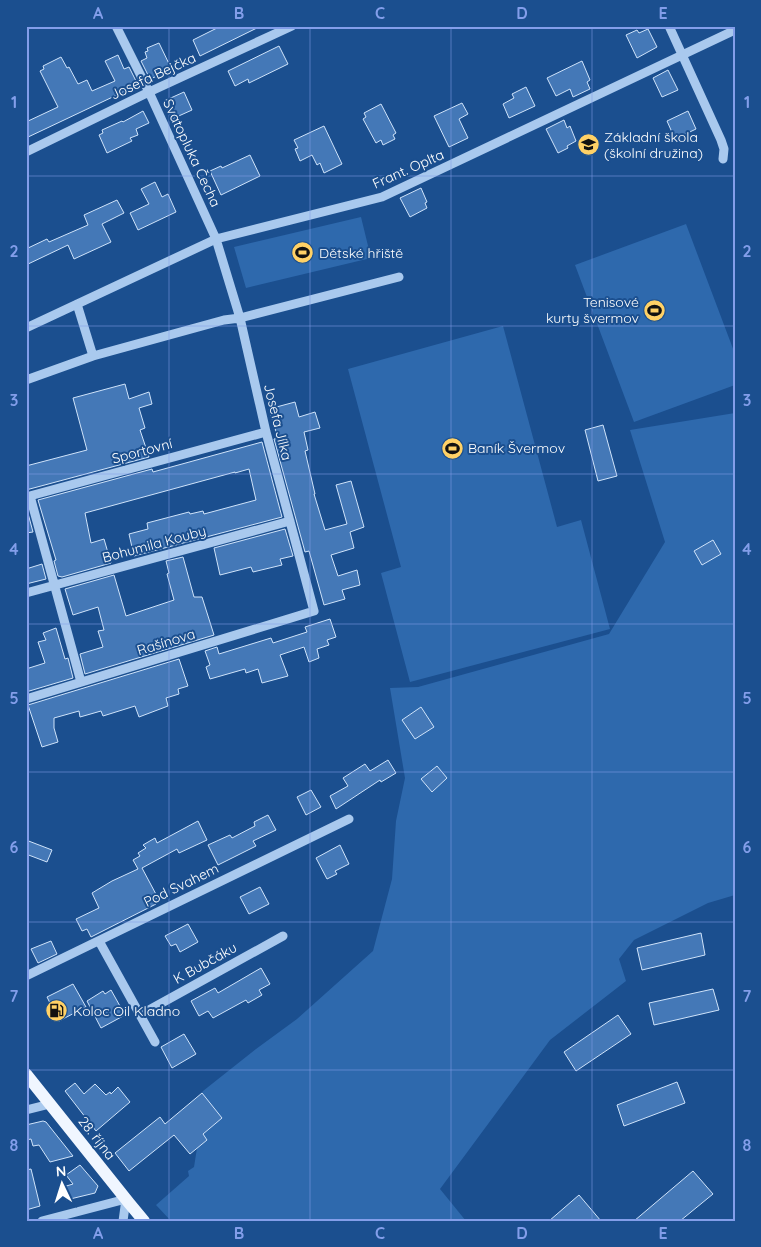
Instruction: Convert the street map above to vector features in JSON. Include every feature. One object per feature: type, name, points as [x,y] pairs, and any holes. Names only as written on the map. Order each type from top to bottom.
[{"type":"main road","name":"28. října","points":[[26,1074],[144,1221]]},
{"type":"street","name":"Svatopluka Čecha","points":[[116,26],[149,92],[216,239]]},
{"type":"street","name":"Josefa Bejčka","points":[[26,152],[149,92],[292,26]]},
{"type":"street","points":[[669,26],[721,140],[724,149],[723,158]]},
{"type":"street","name":"Frant. Oplta","points":[[26,328],[216,239],[382,197],[735,30]]},
{"type":"street","name":"Josefa Jílka","points":[[216,239],[240,318],[266,432],[314,611]]},
{"type":"street","points":[[26,380],[93,356],[224,320],[240,318],[399,277]]},
{"type":"street","points":[[77,304],[93,356]]},
{"type":"street","name":"Sportovní","points":[[28,496],[266,432]]},
{"type":"street","points":[[28,496],[81,682]]},
{"type":"street","name":"Bohumila Kouby","points":[[26,593],[290,521]]},
{"type":"street","name":"Rašínova","points":[[26,699],[314,611]]},
{"type":"street","name":"Pod Svahem","points":[[26,976],[348,819]]},
{"type":"street","name":"K Bubčáku","points":[[140,1015],[282,936]]},
{"type":"street","points":[[99,941],[155,1042]]},
{"type":"street","points":[[26,1110],[50,1104]]},
{"type":"street","points":[[42,1221],[126,1199],[123,1221]]},
{"type":"shaded area","name":"Dětské hřiště","points":[[361,217],[371,258],[246,288],[234,247]]},
{"type":"shaded area","name":"Tenisové kurty švermov","points":[[686,224],[735,354],[735,385],[634,422],[575,265]]},
{"type":"shaded area","points":[[503,326],[557,527],[581,520],[610,629],[410,682],[381,573],[401,567],[348,369]]},
{"type":"shaded area","points":[[735,413],[735,895],[708,903],[634,940],[619,959],[626,981],[550,1040],[440,1189],[466,1221],[171,1221],[156,1205],[189,1176],[188,1171],[194,1167],[197,1148],[207,1140],[202,1134],[221,1119],[201,1094],[203,1091],[297,1019],[373,951],[392,879],[396,821],[405,778],[390,688],[418,687],[609,634],[665,542],[630,430]]},
{"type":"building","points":[[221,26],[261,26],[200,56],[193,40]]},
{"type":"building","points":[[648,29],[657,47],[637,58],[626,35],[637,30],[639,33]]},
{"type":"building","points":[[159,43],[172,70],[150,79],[141,61],[147,58],[145,52],[148,51],[147,48]]},
{"type":"building","points":[[279,46],[288,64],[249,83],[248,79],[235,86],[228,71]]},
{"type":"building","points":[[118,55],[124,69],[129,67],[138,85],[26,138],[26,122],[58,107],[40,71],[44,69],[43,66],[61,57],[78,84],[87,80],[92,91],[115,81],[105,61]]},
{"type":"building","points":[[582,61],[590,80],[587,82],[590,89],[573,97],[570,89],[556,96],[547,78]]},
{"type":"building","points":[[668,70],[678,90],[662,97],[653,78]]},
{"type":"building","points":[[526,87],[535,106],[509,118],[503,104],[514,98],[512,94]]},
{"type":"building","points":[[184,92],[192,110],[172,119],[164,101]]},
{"type":"building","points":[[462,103],[468,114],[459,119],[468,138],[449,147],[434,116]]},
{"type":"building","points":[[381,104],[396,133],[393,135],[395,139],[383,145],[381,140],[376,143],[363,119],[366,117],[364,113]]},
{"type":"building","points":[[143,111],[149,123],[136,129],[138,135],[130,138],[132,141],[107,153],[99,135],[103,133],[102,130],[123,122]]},
{"type":"building","points":[[688,111],[696,129],[675,139],[667,121]]},
{"type":"building","points":[[564,120],[567,128],[570,126],[576,141],[558,153],[546,129]]},
{"type":"building","points":[[324,126],[342,164],[324,173],[320,163],[317,165],[312,155],[300,161],[295,149],[298,148],[294,140]]},
{"type":"building","points":[[250,155],[260,176],[221,195],[210,171],[221,166],[222,168]]},
{"type":"building","points":[[155,182],[162,197],[168,194],[176,212],[138,230],[130,213],[149,204],[141,189]]},
{"type":"building","points":[[421,188],[427,202],[425,203],[427,208],[410,217],[400,198]]},
{"type":"building","points":[[117,200],[124,213],[102,224],[111,242],[74,259],[68,245],[26,265],[26,249],[47,239],[49,242],[88,225],[84,215]]},
{"type":"building","points":[[125,384],[129,399],[149,392],[152,404],[139,408],[145,428],[140,430],[149,457],[26,490],[26,466],[87,450],[73,398]]},
{"type":"building","points":[[295,402],[299,417],[315,412],[320,428],[304,432],[308,450],[305,451],[314,494],[325,530],[347,524],[336,485],[351,481],[364,527],[350,532],[354,548],[331,555],[338,576],[357,570],[360,585],[342,590],[345,599],[324,605],[309,551],[305,552],[274,439],[278,438],[269,409]]},
{"type":"building","points":[[603,425],[617,476],[598,481],[585,430]]},
{"type":"building","points":[[262,442],[282,517],[134,556],[129,534],[148,529],[147,523],[189,512],[190,514],[203,511],[204,514],[256,500],[249,469],[235,472],[85,513],[91,543],[104,539],[111,563],[62,577],[58,576],[54,561],[56,560],[38,500],[152,469],[153,472]]},
{"type":"building","points":[[26,506],[33,532],[26,533]]},
{"type":"building","points":[[285,529],[293,556],[280,559],[282,565],[253,572],[251,567],[220,575],[214,548]]},
{"type":"building","points":[[713,540],[721,554],[702,565],[694,551]]},
{"type":"building","points":[[183,557],[194,597],[202,597],[214,635],[85,674],[80,654],[103,647],[98,631],[104,630],[98,607],[73,615],[65,589],[114,575],[126,616],[174,600],[167,574],[169,573],[166,561]]},
{"type":"building","points":[[42,564],[46,579],[26,584],[26,569]]},
{"type":"building","points":[[330,619],[336,637],[327,640],[329,645],[317,649],[319,658],[309,662],[304,647],[280,655],[288,676],[262,683],[258,669],[246,673],[245,669],[210,679],[206,667],[210,665],[205,651],[217,647],[219,654],[271,638],[273,643],[307,632],[305,627]]},
{"type":"building","points":[[56,628],[65,659],[68,658],[73,678],[26,692],[26,669],[45,663],[38,642],[46,640],[43,633]]},
{"type":"building","points":[[179,659],[188,686],[178,689],[179,694],[166,698],[168,706],[139,717],[135,706],[103,716],[101,711],[80,717],[79,711],[54,718],[54,728],[58,742],[42,747],[28,705]]},
{"type":"building","points":[[421,707],[434,727],[415,739],[402,720]]},
{"type":"building","points":[[388,760],[396,773],[381,782],[380,780],[336,809],[330,796],[348,786],[343,778],[365,764],[370,771]]},
{"type":"building","points":[[437,766],[447,778],[432,792],[421,779]]},
{"type":"building","points":[[311,790],[321,807],[306,815],[297,797]]},
{"type":"building","points":[[268,815],[276,830],[253,841],[256,846],[218,865],[208,845],[230,835],[232,838],[255,826],[254,822]]},
{"type":"building","points":[[198,821],[207,840],[179,853],[177,849],[142,868],[158,898],[154,900],[156,904],[91,937],[87,929],[82,931],[76,919],[99,908],[92,893],[138,869],[133,860],[140,856],[138,853],[146,848],[143,845],[155,838],[157,843]]},
{"type":"building","points":[[26,840],[52,850],[47,862],[26,854]]},
{"type":"building","points":[[340,845],[349,864],[335,871],[337,874],[327,879],[316,858]]},
{"type":"building","points":[[260,887],[269,904],[249,914],[240,897]]},
{"type":"building","points":[[188,924],[198,942],[180,952],[176,944],[171,946],[165,936]]},
{"type":"building","points":[[701,933],[705,955],[642,970],[637,948]]},
{"type":"building","points":[[51,941],[57,954],[38,963],[31,949]]},
{"type":"building","points":[[261,968],[270,984],[259,990],[262,995],[248,1003],[246,1000],[213,1018],[208,1011],[199,1016],[191,1001],[215,988],[218,993]]},
{"type":"building","points":[[73,984],[86,1007],[59,1021],[47,997]]},
{"type":"building","points":[[713,989],[719,1010],[654,1025],[649,1003]]},
{"type":"building","points":[[111,990],[125,1015],[101,1028],[87,1001],[103,991],[105,994]]},
{"type":"building","points":[[618,1015],[631,1034],[576,1071],[564,1052]]},
{"type":"building","points":[[184,1034],[196,1054],[172,1068],[161,1047]]},
{"type":"building","points":[[677,1082],[685,1103],[624,1126],[617,1105]]},
{"type":"building","points":[[75,1083],[84,1094],[95,1084],[106,1095],[110,1092],[111,1094],[118,1087],[130,1102],[96,1131],[65,1091]]},
{"type":"building","points":[[202,1093],[222,1118],[203,1134],[207,1140],[190,1154],[174,1135],[129,1171],[115,1153],[160,1117],[165,1124]]},
{"type":"building","points":[[46,1122],[73,1156],[50,1162],[39,1145],[33,1146],[31,1139],[26,1140],[26,1125]]},
{"type":"building","points":[[80,1165],[98,1186],[95,1193],[66,1200],[63,1187],[73,1184],[66,1175]]},
{"type":"building","points":[[31,1169],[40,1206],[26,1210],[26,1170]]},
{"type":"building","points":[[693,1171],[713,1194],[680,1221],[634,1221]]},
{"type":"building","points":[[579,1195],[601,1221],[549,1221]]},
{"type":"place","name":"Základní škola (školní družina)","points":[[588,145]]},
{"type":"place","name":"Dětské hřiště","points":[[303,253]]},
{"type":"place","name":"Tenisové kurty švermov","points":[[655,310]]},
{"type":"place","name":"Baník Švermov","points":[[452,448]]},
{"type":"place","name":"Koloc Oil Kladno","points":[[57,1011]]}]
